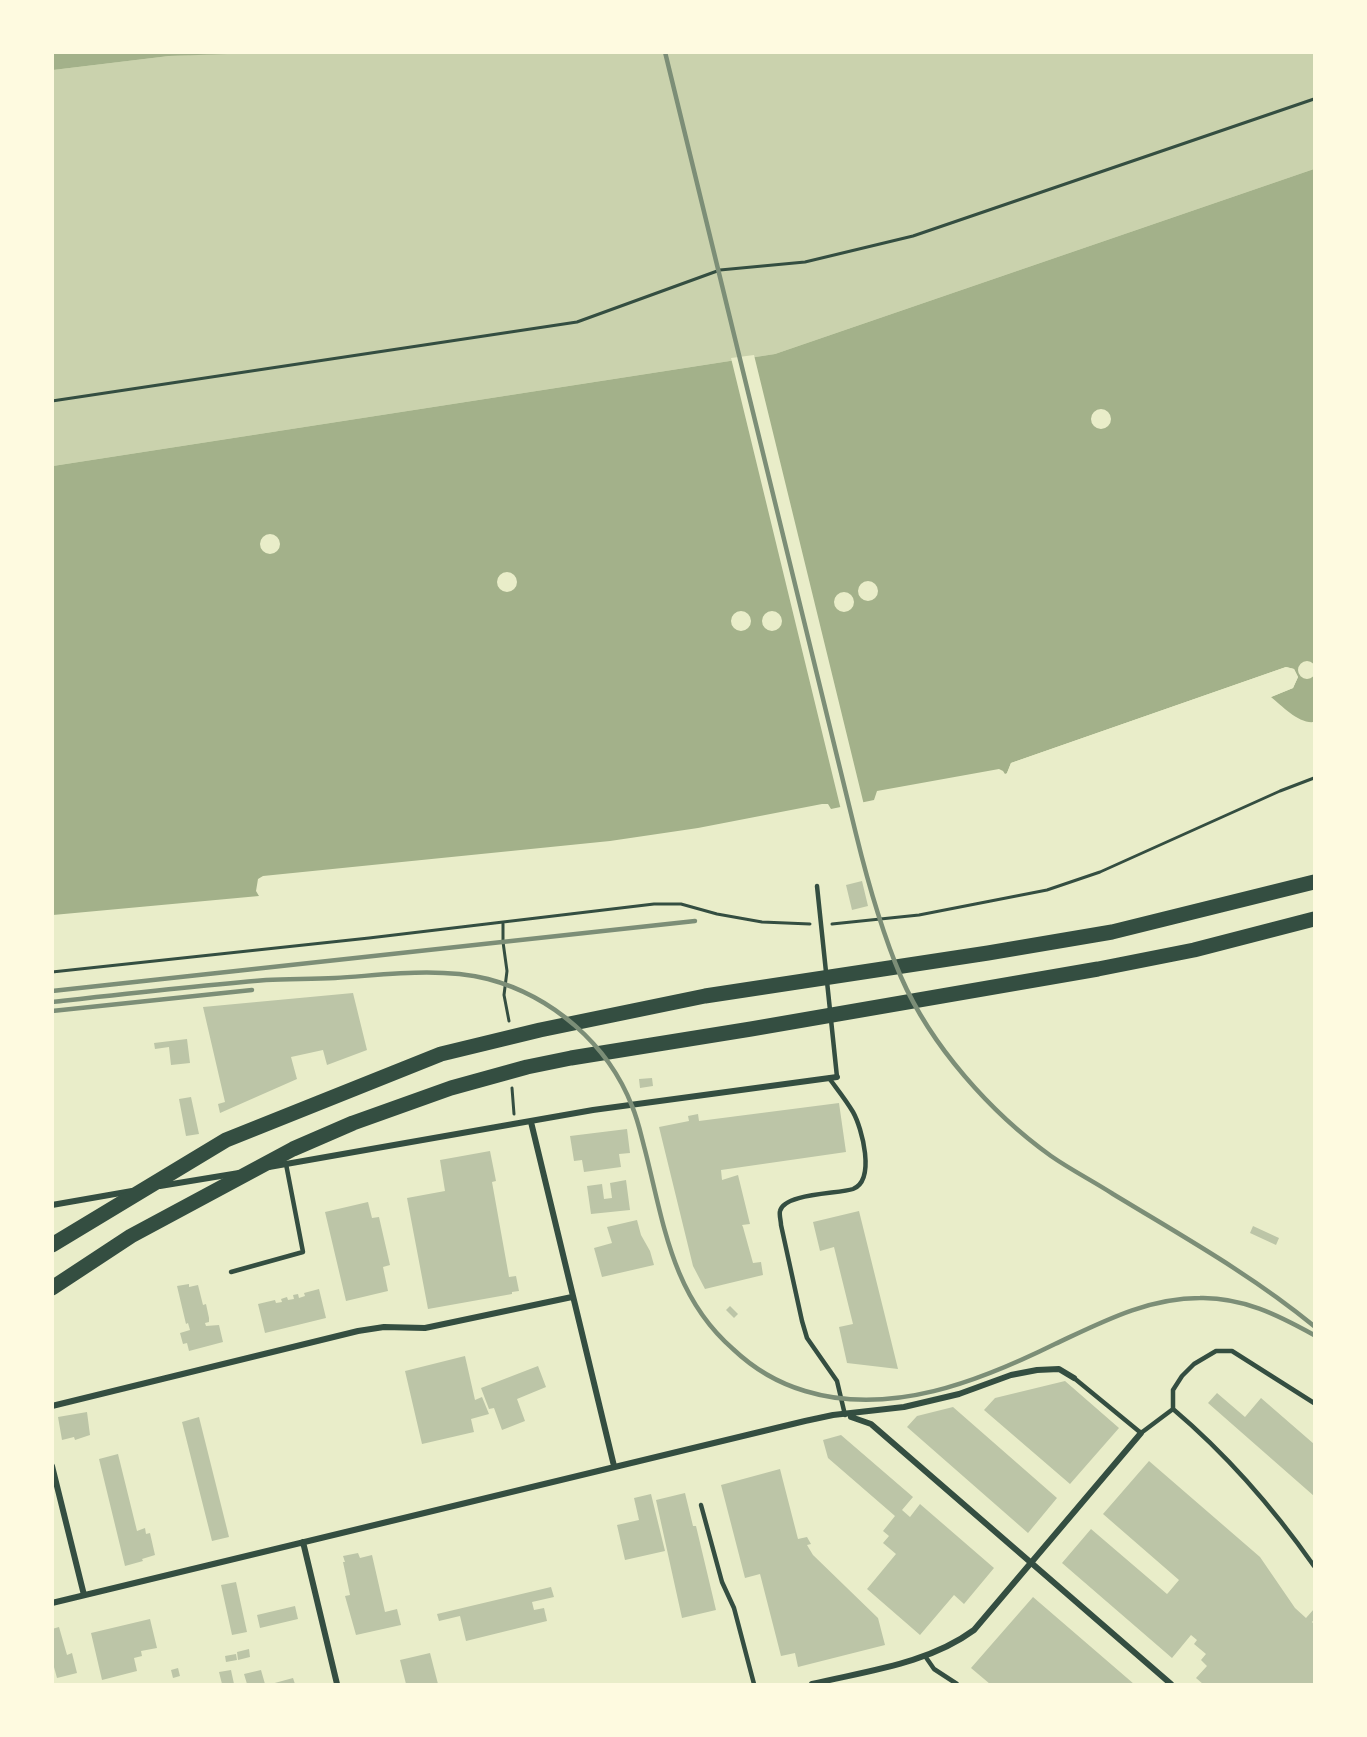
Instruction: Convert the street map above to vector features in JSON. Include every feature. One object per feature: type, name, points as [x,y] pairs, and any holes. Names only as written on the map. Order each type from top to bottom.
[{"type":"highway","points":[[52,1245],[226,1140],[441,1054],[540,1030],[705,996],[1112,932],[1314,882]]},
{"type":"highway","points":[[52,1288],[131,1236],[292,1149],[353,1123],[451,1088],[527,1067],[571,1058],[1098,969],[1194,950],[1314,919]]},
{"type":"street","points":[[52,1205],[593,1110],[837,1077]]},
{"type":"street","points":[[531,1122],[614,1466]]},
{"type":"street","points":[[52,1406],[358,1331],[384,1327],[425,1328],[572,1297]]},
{"type":"street","points":[[52,1603],[805,1421],[833,1415],[904,1407],[959,1394],[1011,1375],[1059,1369],[1074,1378]]},
{"type":"street","points":[[845,1415],[871,1424],[1169,1684]]},
{"type":"street","points":[[812,1684],[925,1656],[947,1647],[974,1630],[1141,1433]]},
{"type":"street","points":[[52,1466],[84,1595]]},
{"type":"street","points":[[303,1542],[338,1684]]},
{"type":"lane","points":[[817,886],[837,1077]]},
{"type":"lane","points":[[829,1078],[854,1114],[864,1144],[866,1168],[864,1178],[854,1189],[807,1196],[784,1204],[780,1210],[781,1225],[807,1338],[837,1382],[845,1415]]},
{"type":"lane","points":[[231,1272],[303,1252],[286,1164]]},
{"type":"lane","points":[[1314,1403],[1232,1351],[1216,1351],[1194,1364],[1173,1390],[1173,1409],[1213,1444],[1295,1538],[1314,1566]]},
{"type":"lane","points":[[1074,1378],[1141,1433],[1173,1409]]},
{"type":"lane","points":[[701,1505],[722,1582],[734,1608],[754,1684]]},
{"type":"lane","points":[[925,1656],[934,1669],[957,1684]]},
{"type":"path","points":[[52,401],[577,322],[720,270],[805,262],[913,236],[1314,99]]},
{"type":"path","points":[[52,972],[357,940],[654,903],[681,904],[717,914],[762,922],[822,924],[919,915],[1047,890],[1100,872],[1314,778]]},
{"type":"shaded area","points":[[256,52],[1314,53],[1314,169],[775,354],[53,466],[53,70],[169,56]]},
{"type":"shaded area","points":[[52,53],[256,53],[169,56],[53,70]]},
{"type":"shaded area","points":[[1314,169],[1314,722],[1302,720],[1271,697],[1293,688],[1298,677],[1294,669],[1286,667],[1011,763],[1005,774],[999,769],[877,791],[874,800],[831,809],[828,804],[822,804],[698,828],[610,841],[263,876],[258,879],[256,891],[259,896],[53,915],[53,466],[775,354]]},
{"type":"pier","points":[[754,355],[864,805],[841,810],[731,358]]},
{"type":"pier","points":[[1101,409],[1108,412],[1111,419],[1108,426],[1101,429],[1094,426],[1091,419],[1094,412]]},
{"type":"pier","points":[[270,534],[277,537],[280,544],[277,551],[270,554],[263,551],[260,544],[263,537]]},
{"type":"pier","points":[[507,572],[514,575],[517,582],[514,589],[507,592],[500,589],[497,582],[500,575]]},
{"type":"pier","points":[[868,581],[875,584],[878,591],[875,598],[868,601],[861,598],[858,591],[861,584]]},
{"type":"pier","points":[[844,592],[851,595],[854,602],[851,609],[844,612],[837,609],[834,602],[837,595]]},
{"type":"pier","points":[[741,611],[748,614],[751,621],[748,628],[741,631],[734,628],[731,621],[734,614]]},
{"type":"pier","points":[[772,611],[779,614],[782,621],[779,628],[772,631],[765,628],[762,621],[765,614]]},
{"type":"pier","points":[[1303,661],[1311,661],[1316,666],[1314,677],[1303,679],[1298,674],[1298,666]]},
{"type":"pier","points":[[1286,667],[1294,669],[1298,677],[1293,688],[1271,697],[1268,698],[1291,686],[1295,677],[1292,672],[1286,670],[1013,765],[1009,775],[1007,773],[1011,763]]},
{"type":"building","points":[[862,881],[868,906],[852,910],[846,885]]},
{"type":"building","points":[[353,993],[367,1050],[327,1065],[323,1050],[291,1057],[297,1079],[220,1113],[218,1104],[225,1102],[203,1007]]},
{"type":"building","points":[[187,1039],[190,1063],[171,1065],[169,1047],[155,1049],[154,1043]]},
{"type":"building","points":[[652,1078],[653,1086],[640,1088],[639,1079]]},
{"type":"building","points":[[191,1097],[199,1134],[186,1136],[179,1099]]},
{"type":"building","points":[[839,1103],[846,1152],[721,1170],[722,1180],[738,1175],[750,1224],[742,1225],[753,1263],[761,1262],[763,1275],[705,1289],[693,1266],[659,1127],[689,1121],[688,1116],[698,1114],[699,1121]]},
{"type":"building","points":[[627,1129],[630,1153],[619,1154],[621,1167],[584,1172],[582,1160],[574,1161],[570,1136]]},
{"type":"building","points":[[490,1151],[496,1181],[492,1182],[509,1277],[516,1276],[519,1291],[428,1309],[407,1198],[445,1191],[440,1160]]},
{"type":"building","points":[[626,1180],[630,1210],[591,1214],[587,1186],[602,1184],[604,1199],[612,1198],[610,1183]]},
{"type":"building","points":[[368,1202],[372,1218],[379,1217],[390,1265],[383,1267],[388,1291],[346,1301],[325,1212]]},
{"type":"building","points":[[859,1211],[898,1369],[847,1363],[839,1327],[853,1324],[834,1247],[820,1251],[813,1222]]},
{"type":"building","points":[[637,1220],[654,1265],[602,1277],[594,1248],[612,1243],[607,1227]]},
{"type":"building","points":[[1253,1226],[1279,1238],[1276,1245],[1250,1233]]},
{"type":"building","points":[[189,1284],[189,1287],[198,1285],[209,1318],[209,1322],[205,1323],[206,1326],[219,1325],[223,1342],[189,1351],[187,1343],[183,1344],[180,1333],[190,1330],[188,1323],[186,1324],[177,1286]]},
{"type":"building","points":[[319,1289],[326,1318],[265,1333],[258,1304],[275,1300],[276,1303],[282,1302],[281,1299],[287,1297],[288,1300],[294,1299],[293,1295],[298,1294],[299,1298],[305,1296],[304,1293]]},
{"type":"building","points":[[730,1306],[738,1314],[734,1318],[726,1310]]},
{"type":"building","points":[[465,1356],[475,1400],[482,1397],[489,1414],[471,1419],[474,1432],[422,1444],[405,1371]]},
{"type":"building","points":[[538,1366],[546,1387],[517,1399],[525,1421],[502,1430],[494,1408],[489,1409],[481,1388]]},
{"type":"building","points":[[1065,1381],[1119,1428],[1070,1484],[984,1410],[995,1398]]},
{"type":"building","points":[[1217,1393],[1245,1417],[1261,1398],[1314,1444],[1314,1496],[1208,1403]]},
{"type":"building","points":[[953,1407],[1057,1498],[1028,1533],[907,1427],[917,1416]]},
{"type":"building","points":[[87,1412],[90,1435],[75,1440],[74,1437],[62,1440],[58,1417]]},
{"type":"building","points":[[199,1417],[229,1537],[212,1541],[182,1422]]},
{"type":"building","points":[[841,1435],[913,1497],[902,1510],[910,1517],[920,1504],[994,1568],[964,1604],[954,1595],[920,1635],[867,1589],[896,1554],[883,1543],[889,1536],[883,1531],[895,1516],[828,1458],[823,1440]]},
{"type":"building","points":[[118,1454],[137,1531],[145,1528],[146,1534],[150,1533],[155,1555],[125,1566],[99,1459]]},
{"type":"building","points":[[1149,1461],[1260,1557],[1295,1608],[1306,1618],[1314,1609],[1312,1622],[1314,1624],[1314,1684],[1203,1684],[1196,1678],[1207,1666],[1201,1660],[1206,1654],[1194,1644],[1197,1640],[1191,1635],[1172,1658],[1062,1563],[1091,1529],[1168,1593],[1179,1580],[1103,1514]]},
{"type":"building","points":[[780,1469],[798,1539],[807,1537],[811,1544],[807,1545],[813,1555],[878,1618],[885,1645],[798,1667],[795,1653],[781,1656],[760,1574],[745,1578],[721,1485]]},
{"type":"building","points":[[685,1493],[693,1526],[696,1526],[716,1610],[682,1618],[656,1500]]},
{"type":"building","points":[[651,1494],[665,1551],[625,1560],[617,1525],[639,1520],[634,1498]]},
{"type":"building","points":[[358,1553],[360,1558],[372,1555],[385,1612],[397,1609],[401,1625],[356,1635],[345,1596],[350,1595],[343,1556]]},
{"type":"building","points":[[236,1582],[247,1632],[232,1635],[221,1585]]},
{"type":"building","points":[[551,1587],[554,1597],[532,1602],[534,1610],[544,1608],[547,1621],[466,1641],[460,1616],[439,1621],[437,1614]]},
{"type":"building","points":[[1033,1597],[1134,1684],[990,1684],[971,1668]]},
{"type":"building","points":[[295,1606],[298,1619],[260,1628],[257,1615]]},
{"type":"building","points":[[150,1619],[157,1648],[141,1651],[142,1656],[134,1658],[137,1671],[102,1680],[91,1633]]},
{"type":"building","points":[[59,1627],[67,1655],[72,1653],[77,1673],[57,1678],[52,1660],[52,1629]]},
{"type":"building","points":[[249,1649],[250,1657],[238,1660],[237,1652]]},
{"type":"building","points":[[430,1653],[438,1684],[406,1684],[400,1660]]},
{"type":"building","points":[[236,1654],[237,1660],[226,1662],[225,1656]]},
{"type":"building","points":[[178,1668],[180,1676],[173,1678],[171,1670]]},
{"type":"building","points":[[231,1670],[234,1684],[222,1684],[219,1672]]},
{"type":"building","points":[[261,1670],[265,1684],[247,1684],[244,1674]]},
{"type":"building","points":[[293,1678],[295,1684],[271,1684]]},
{"type":"railway","points":[[665,52],[865,870],[887,942],[914,1003],[946,1053],[965,1076],[1006,1120],[1029,1139],[1066,1166],[1241,1273],[1314,1326]]},
{"type":"railway","points":[[52,991],[695,921]]},
{"type":"railway","points":[[52,1002],[266,980],[431,973],[450,973],[488,979],[534,997],[555,1010],[593,1043],[622,1083],[638,1122],[673,1257],[696,1306],[712,1328],[749,1362],[766,1374],[805,1391],[837,1398],[869,1400],[934,1391],[996,1371],[1125,1313],[1180,1299],[1215,1298],[1245,1304],[1273,1314],[1314,1335]]},
{"type":"railway","points":[[52,1011],[252,990]]}]
